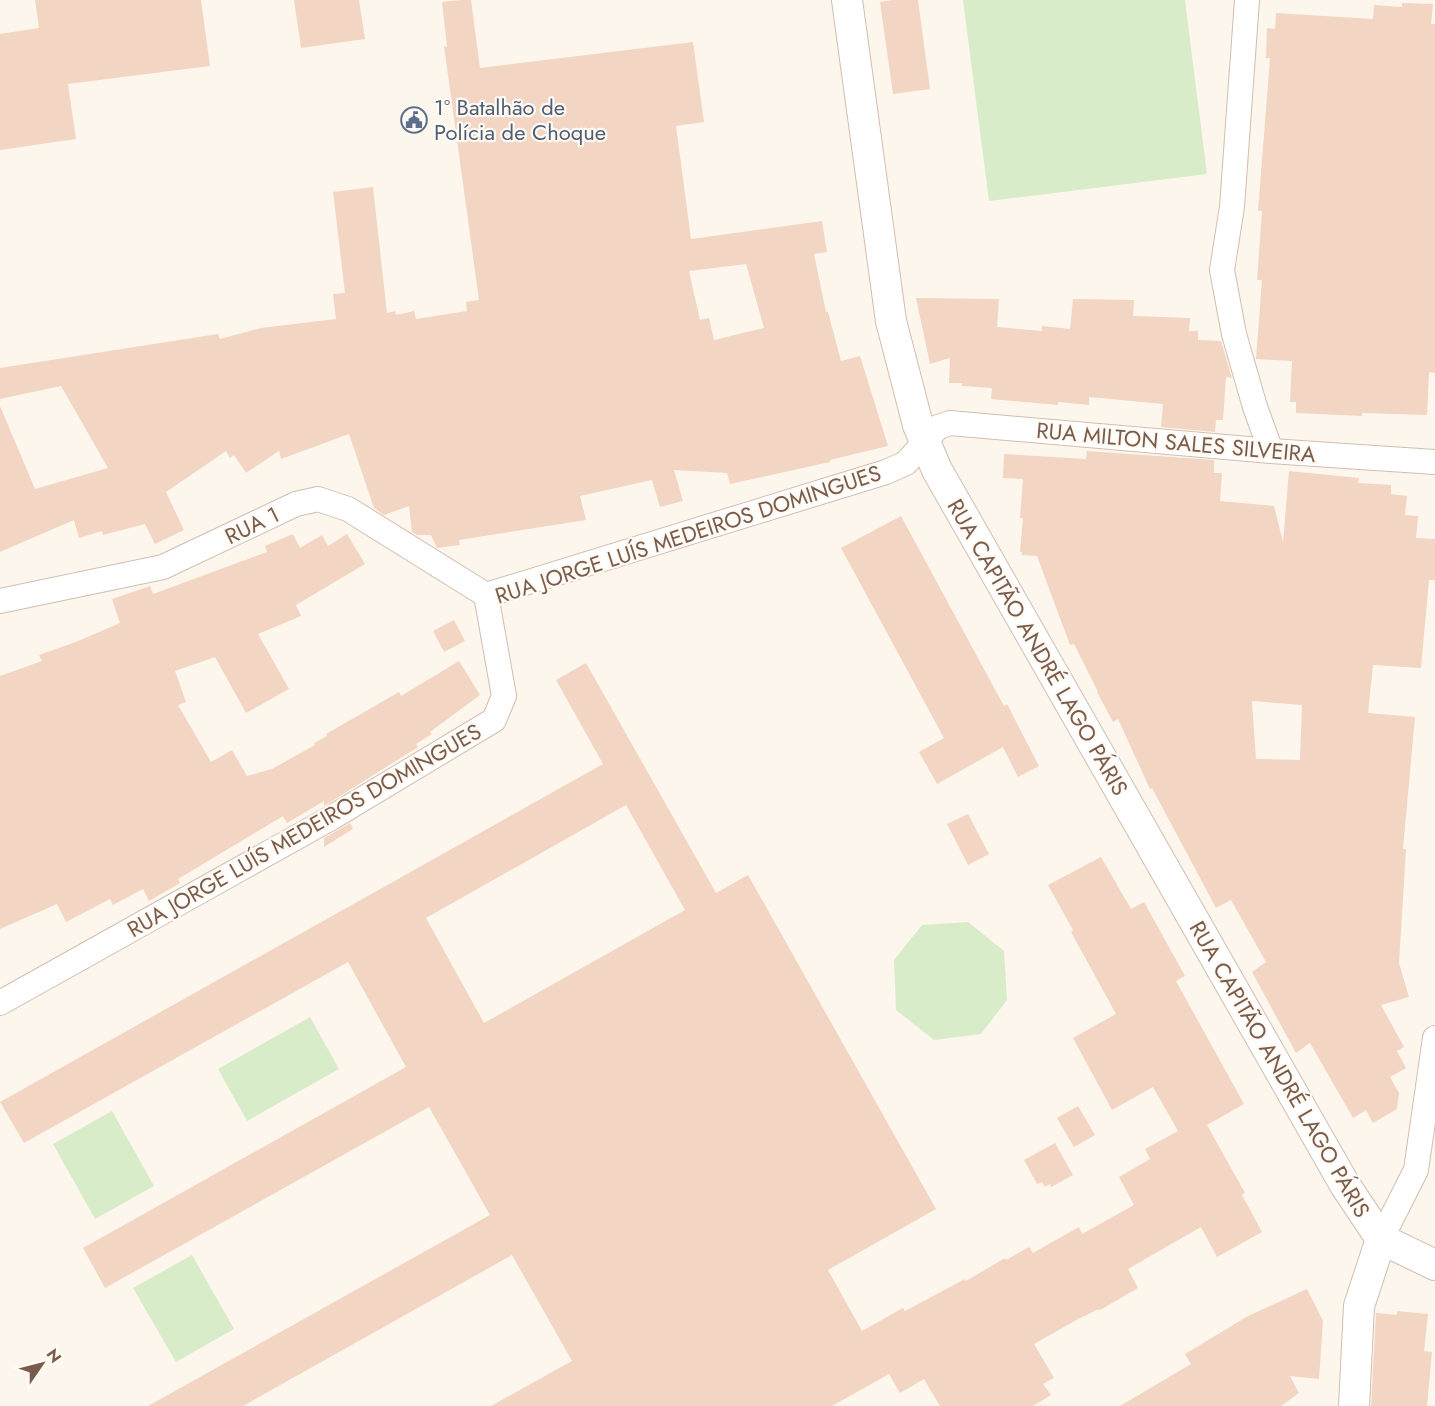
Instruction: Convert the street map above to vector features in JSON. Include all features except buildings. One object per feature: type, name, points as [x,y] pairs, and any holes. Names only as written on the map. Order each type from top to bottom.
[{"type":"street","name":"RUA CAPITÃO ANDRÉ LAGO PÁRIS","points":[[847,0],[891,321],[918,425],[937,470],[1345,1185],[1381,1239]]},
{"type":"street","points":[[1247,0],[1232,207],[1222,270],[1234,334],[1270,451]]},
{"type":"street","name":"RUA MILTON SALES SILVEIRA","points":[[926,442],[938,427],[950,423],[1270,451],[1435,462]]},
{"type":"street","name":"RUA JORGE LUÍS MEDEIROS DOMINGUES","points":[[0,1003],[331,818],[494,720],[504,696],[486,595],[886,472],[906,463],[926,442]]},
{"type":"street","name":"RUA 1","points":[[0,601],[163,567],[296,504],[318,499],[348,509],[486,595]]},
{"type":"street","points":[[1354,1406],[1359,1306],[1381,1239],[1416,1170],[1435,1038]]},
{"type":"street","points":[[1381,1239],[1435,1265]]},
{"type":"green space","points":[[963,0],[1185,0],[1207,174],[989,201]]},
{"type":"green space","points":[[968,922],[1004,951],[1007,1000],[981,1034],[934,1040],[896,1010],[894,960],[922,925]]},
{"type":"green space","points":[[310,1017],[339,1069],[247,1121],[218,1069]]},
{"type":"green space","points":[[112,1111],[154,1186],[95,1219],[53,1144]]},
{"type":"green space","points":[[192,1255],[234,1329],[176,1362],[133,1288]]},
{"type":"place","name":"1º Batalhão de Polícia de Choque","points":[[414,120]]}]
